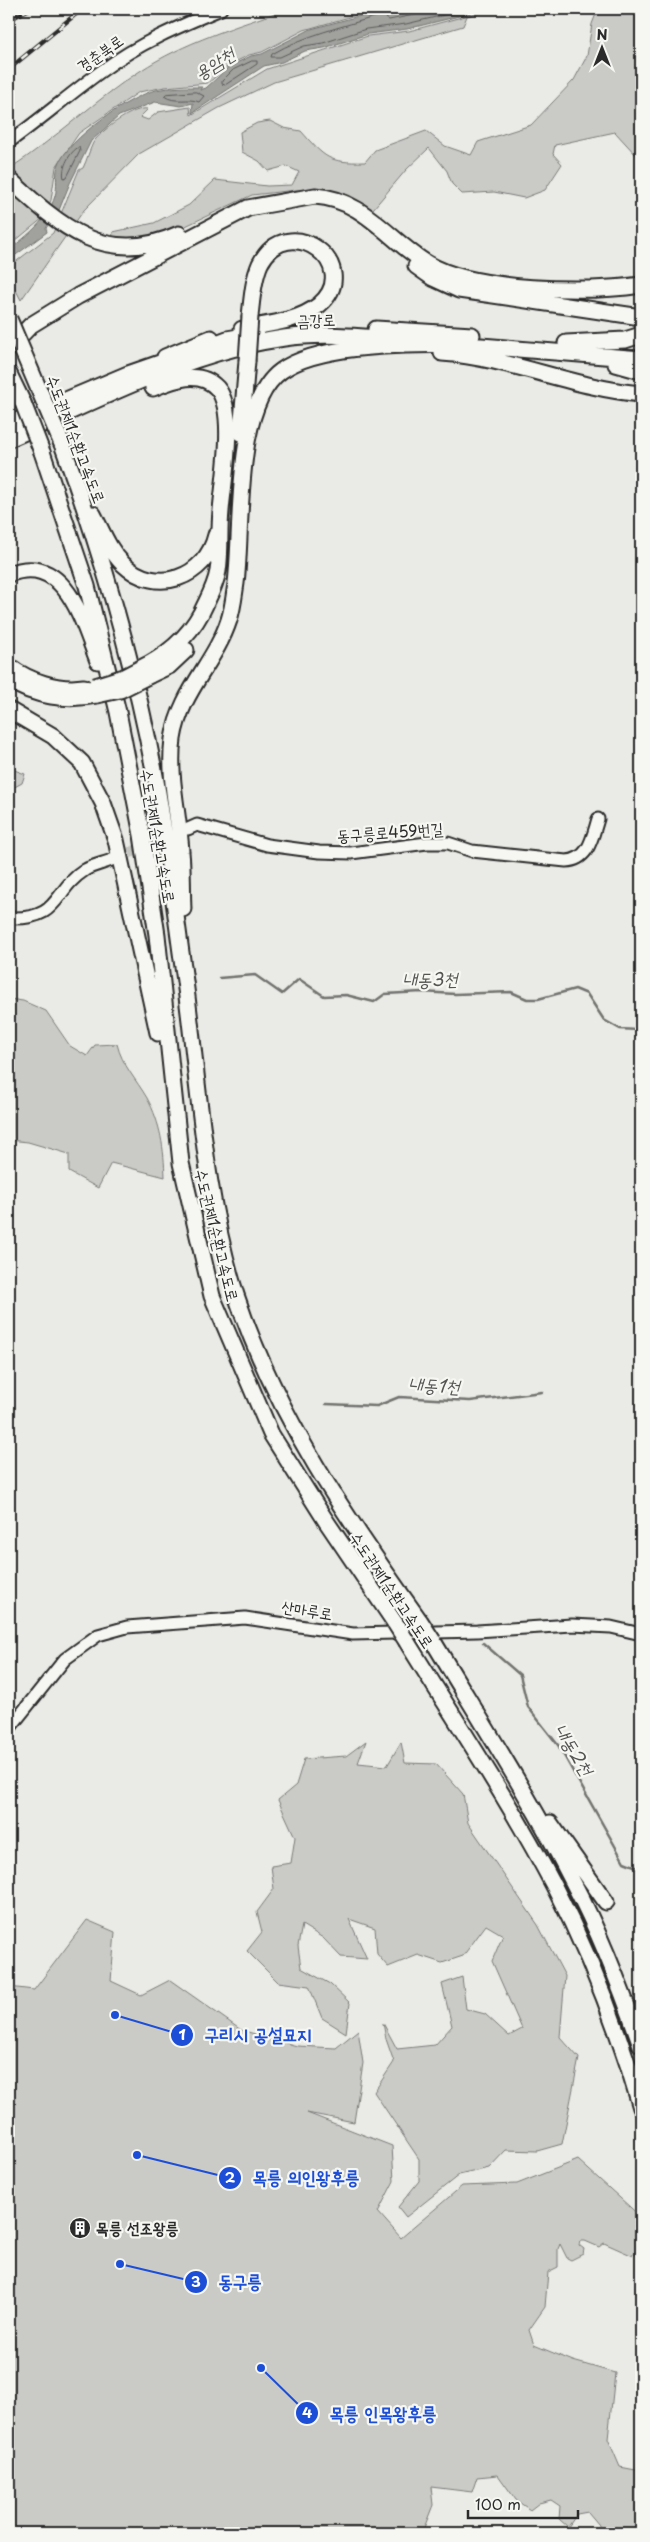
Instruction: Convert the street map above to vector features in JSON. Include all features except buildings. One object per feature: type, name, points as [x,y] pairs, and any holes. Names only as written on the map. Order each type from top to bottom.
[{"type":"highway","points":[[9,179],[62,225],[75,233],[111,246],[146,245],[168,239],[248,208],[279,201],[326,196],[362,211],[426,263],[457,277],[587,290],[641,285]]},
{"type":"highway","points":[[279,201],[312,202],[343,212],[360,221],[433,278],[459,290],[636,316]]},
{"type":"highway","points":[[9,348],[31,325],[65,303],[248,208]]},
{"type":"highway","points":[[128,374],[194,343],[240,330],[296,317],[313,309],[326,298],[332,283],[332,270],[326,255],[315,246],[300,241],[282,244],[266,254],[257,273],[250,316],[247,361],[240,441],[242,490]]},
{"type":"highway","name":"수도권제1순환고속도로","points":[[9,319],[74,476],[115,609],[142,717],[156,782],[184,978],[204,1139],[216,1209],[236,1293],[258,1356],[288,1418],[368,1548],[420,1621],[529,1800],[594,1924],[617,1979],[641,2045]]},
{"type":"highway","name":"금강로","points":[[9,424],[128,374],[227,340],[302,328],[372,328],[570,348],[641,359]]},
{"type":"highway","points":[[570,348],[624,340],[641,335]]},
{"type":"highway","name":"금강로","points":[[9,439],[172,369],[257,343],[285,338],[327,336],[465,344],[641,350]]},
{"type":"highway","points":[[184,978],[181,852],[171,767],[173,739],[179,714],[188,693],[229,621],[238,567],[238,526],[242,490],[255,406],[268,383],[281,371],[310,356],[374,348],[465,344]]},
{"type":"highway","points":[[374,348],[450,353],[490,359],[580,384],[641,394]]},
{"type":"highway","points":[[570,348],[641,371]]},
{"type":"highway","name":"수도권제1순환고속도로","points":[[9,374],[42,452],[87,586],[118,712],[142,835],[157,935],[181,1163],[201,1257],[212,1296],[271,1434],[326,1521],[407,1642],[500,1793],[554,1887],[598,1987],[641,2108]]},
{"type":"highway","points":[[9,448],[168,382],[188,377],[202,379],[218,389],[225,407],[226,439],[221,514],[221,549],[218,573],[205,606],[196,621],[168,653],[148,670]]},
{"type":"highway","points":[[74,476],[114,553],[132,571],[150,579],[171,580],[190,573],[199,567],[211,551],[221,514]]},
{"type":"highway","points":[[9,680],[30,691],[46,695],[76,698],[124,677],[169,666],[202,630],[223,590],[238,526]]},
{"type":"highway","points":[[9,574],[24,570],[39,572],[51,576],[65,587],[84,622],[118,712]]},
{"type":"highway","points":[[9,666],[28,678],[45,684],[96,690]]},
{"type":"highway","points":[[9,710],[53,736],[82,763],[103,803],[116,840],[172,1091]]},
{"type":"highway","points":[[529,1800],[557,1830],[606,1902]]},
{"type":"street","name":"경춘북로","points":[[9,142],[104,69],[139,46],[221,9]]},
{"type":"street","name":"동구릉로459번길","points":[[188,829],[197,826],[267,845],[319,852],[351,853],[427,843],[448,843],[472,851],[566,862],[577,861],[584,856],[598,819]]},
{"type":"street","points":[[9,918],[40,915],[56,904],[71,882],[85,870],[114,859]]},
{"type":"street","name":"산마루로","points":[[9,1729],[65,1658],[98,1635],[127,1627],[245,1618],[353,1634],[478,1631],[581,1625],[611,1627],[641,1634]]},
{"type":"shaded area","points":[[287,9],[377,9],[304,30],[262,52],[249,55],[231,64],[208,83],[165,87],[139,92],[79,133],[56,167],[51,200],[43,218],[9,246],[9,169],[123,83],[157,61],[193,43]]},
{"type":"shaded area","points":[[492,9],[467,16],[463,26],[274,82],[219,108],[139,154],[84,210],[21,300],[9,277],[9,267],[53,233],[79,170],[83,168],[93,143],[103,132],[126,115],[134,111],[148,109],[140,117],[148,120],[158,112],[190,107],[191,115],[267,69],[368,36],[409,31]]},
{"type":"shaded area","points":[[598,9],[641,9],[641,152],[637,156],[615,132],[555,145],[553,154],[562,164],[545,190],[524,198],[494,192],[462,194],[452,184],[447,171],[429,148],[406,170],[373,209],[331,192],[296,190],[252,195],[162,237],[112,240],[113,232],[154,223],[189,205],[215,180],[267,186],[292,185],[299,172],[286,166],[268,171],[259,161],[242,152],[240,132],[257,123],[270,121],[284,128],[301,131],[322,153],[335,160],[365,162],[375,150],[426,131],[445,146],[471,155],[478,142],[531,125],[574,80],[587,56],[592,24]]},
{"type":"shaded area","points":[[9,768],[25,774],[22,783],[9,790]]},
{"type":"shaded area","points":[[9,999],[23,1001],[46,1011],[70,1046],[87,1056],[95,1045],[117,1044],[122,1059],[147,1098],[156,1117],[163,1147],[165,1177],[111,1163],[98,1188],[69,1172],[69,1154],[28,1142],[9,1140]]},
{"type":"shaded area","points":[[366,1741],[358,1763],[387,1766],[401,1742],[405,1763],[436,1764],[463,1794],[468,1823],[538,1925],[565,1976],[560,2037],[579,2058],[562,2144],[537,2151],[506,2150],[489,2168],[459,2175],[406,2217],[398,2207],[419,2181],[419,2159],[374,2092],[394,2062],[383,2023],[397,2049],[435,2045],[452,2026],[442,1984],[462,1977],[466,2009],[485,2014],[509,2036],[522,2029],[492,1961],[503,1935],[486,1925],[463,1956],[442,1963],[418,1955],[388,1967],[377,1954],[375,1928],[349,1919],[367,1959],[341,1957],[323,1938],[302,1925],[298,1946],[301,1968],[330,1984],[350,2003],[346,2033],[322,2018],[309,1986],[278,1982],[247,1951],[262,1932],[257,1912],[274,1889],[271,1866],[291,1863],[295,1837],[278,1800],[296,1785],[304,1759],[346,1756]]},
{"type":"shaded area","points":[[87,1920],[115,1932],[111,1981],[141,1995],[170,1980],[241,2030],[297,2046],[336,2048],[358,2030],[363,2063],[354,2122],[307,2113],[392,2146],[394,2181],[378,2212],[401,2238],[462,2186],[517,2184],[578,2160],[641,2217],[641,2253],[631,2255],[604,2243],[599,2247],[585,2241],[580,2241],[579,2245],[584,2249],[583,2254],[571,2260],[567,2258],[560,2244],[558,2249],[558,2267],[548,2272],[545,2307],[529,2330],[534,2345],[573,2361],[615,2373],[608,2439],[620,2467],[641,2471],[641,2532],[599,2533],[599,2525],[588,2512],[577,2514],[568,2527],[559,2519],[560,2506],[551,2500],[539,2503],[530,2510],[516,2500],[498,2475],[477,2477],[472,2492],[431,2487],[433,2505],[422,2533],[9,2533],[9,1987],[34,1990]]},
{"type":"water","points":[[385,9],[487,9],[407,29],[368,34],[324,48],[305,51],[282,62],[264,66],[192,113],[193,103],[181,106],[155,102],[119,116],[91,141],[59,210],[46,228],[47,232],[9,260],[9,250],[36,227],[52,205],[56,192],[57,169],[64,155],[73,144],[101,120],[131,101],[156,90],[202,87],[200,90],[206,88],[230,66],[251,56],[262,54],[311,29]]},
{"type":"waterway","name":"내동3천","points":[[219,978],[255,975],[282,994],[299,979],[324,996],[346,995],[374,1002],[385,994],[422,992],[455,994],[511,992],[527,999],[538,999],[575,989],[587,994],[604,1020],[620,1029],[637,1030],[641,1026]]},
{"type":"waterway","name":"내동1천","points":[[326,1404],[377,1406],[399,1397],[470,1401],[542,1392]]},
{"type":"waterway","name":"내동2천","points":[[483,1643],[520,1675],[528,1707],[558,1745],[624,1862],[637,1867],[641,1866]]},
{"type":"tunnel","points":[[114,859],[172,836]]},
{"type":"railway","points":[[9,20],[29,9]]},
{"type":"railway","points":[[9,69],[82,9]]},
{"type":"place","name":"구리시 공설묘지","points":[[115,2015]]},
{"type":"place","name":"목릉 의인왕후릉","points":[[137,2155]]},
{"type":"place","name":"목릉 선조왕릉","points":[[80,2228]]},
{"type":"place","name":"동구릉","points":[[120,2264]]},
{"type":"place","name":"목릉 인목왕후릉","points":[[261,2368]]},
{"type":"water label","name":"용암천","points":[[215,64]]}]
